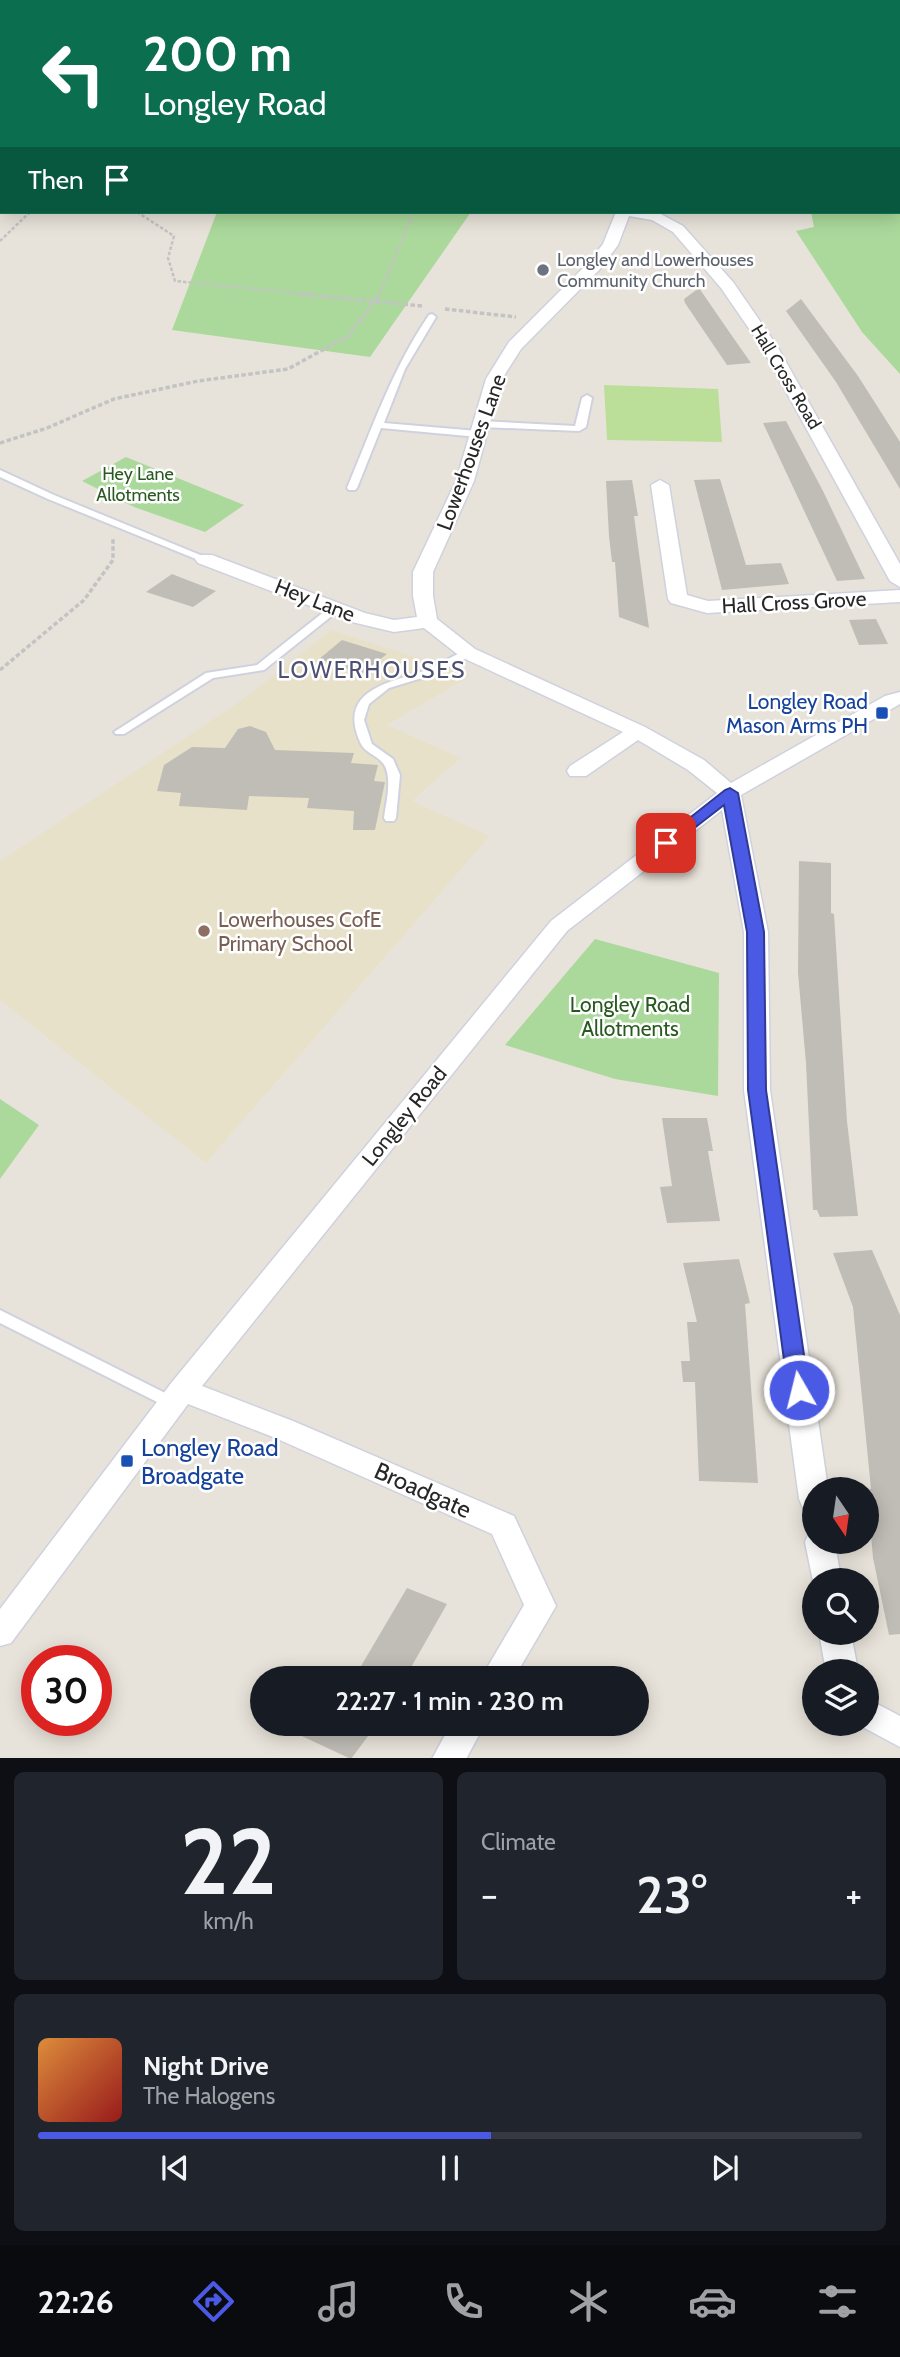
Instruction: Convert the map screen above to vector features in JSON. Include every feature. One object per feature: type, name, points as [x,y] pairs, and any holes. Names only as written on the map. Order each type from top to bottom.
[{"type":"street","name":"Lowerhouses Lane","points":[[428,621],[423,596],[424,572],[464,481],[494,379],[515,346],[594,266],[610,245],[622,214]]},
{"type":"street","name":"Hall Cross Road","points":[[644,214],[656,216],[678,229],[727,285],[769,346],[900,581]]},
{"type":"street","name":"Hall Cross Grove","points":[[660,485],[678,599],[707,607],[900,596]]},
{"type":"street","name":"Hey Lane","points":[[205,559],[334,609],[394,626],[428,621]]},
{"type":"street","points":[[428,621],[468,653],[638,731],[696,765],[730,793],[756,932],[757,1090],[811,1477]]},
{"type":"street","name":"Longley Road","points":[[0,1633],[177,1396],[559,926],[730,793],[892,700],[900,698]]},
{"type":"street","points":[[578,771],[638,731]]},
{"type":"street","name":"Broadgate","points":[[177,1396],[283,1429],[503,1525],[540,1606],[504,1666]]},
{"type":"street","points":[[879,1720],[900,1733]]},
{"type":"street","points":[[449,1758],[462,1736]]},
{"type":"lane","points":[[352,488],[388,395],[431,312]]},
{"type":"lane","points":[[378,425],[576,429],[580,427],[587,398]]},
{"type":"lane","points":[[0,473],[205,559]]},
{"type":"lane","points":[[120,732],[210,676],[260,668],[334,609]]},
{"type":"lane","points":[[390,818],[394,775],[389,761],[367,746],[358,720],[364,703],[386,686],[431,672],[468,653]]},
{"type":"lane","points":[[0,1316],[177,1396]]},
{"type":"path","points":[[0,241],[28,214]]},
{"type":"path","points":[[140,214],[174,236],[168,258],[175,281],[377,301],[431,312]]},
{"type":"path","points":[[0,443],[47,428],[114,399],[198,381],[288,369],[348,336],[377,301],[413,214]]},
{"type":"path","points":[[444,309],[541,320]]},
{"type":"path","points":[[0,670],[84,600],[113,560],[113,539],[120,525]]},
{"type":"shaded area","name":"Lowerhouses CofE Primary School","points":[[331,630],[472,675],[387,725],[461,758],[412,801],[490,836],[206,1163],[0,1000],[0,861],[242,700]]},
{"type":"green space","points":[[216,214],[470,214],[370,357],[172,330]]},
{"type":"green space","points":[[811,214],[900,214],[900,374],[862,332],[796,231],[814,227]]},
{"type":"green space","points":[[604,385],[718,389],[722,442],[607,440]]},
{"type":"green space","name":"Hey Lane Allotments","points":[[126,457],[244,505],[205,532],[134,507],[82,481]]},
{"type":"green space","name":"Longley Road Allotments","points":[[595,939],[719,973],[718,1096],[615,1079],[505,1045]]},
{"type":"green space","points":[[0,1099],[39,1125],[0,1179]]},
{"type":"building","points":[[699,288],[751,363],[727,365],[685,303],[684,299]]},
{"type":"building","points":[[801,299],[858,376],[900,442],[900,489],[836,382],[786,311]]},
{"type":"building","points":[[786,421],[865,579],[837,581],[763,423]]},
{"type":"building","points":[[720,479],[746,565],[781,563],[789,584],[722,590],[694,480]]},
{"type":"building","points":[[632,480],[638,516],[634,516],[649,628],[619,617],[615,562],[612,562],[609,536],[606,481]]},
{"type":"building","points":[[172,574],[216,591],[193,607],[146,592]]},
{"type":"building","points":[[876,619],[888,644],[859,645],[849,620]]},
{"type":"building","points":[[342,640],[387,654],[361,674],[319,659]]},
{"type":"building","points":[[250,726],[266,732],[275,750],[354,753],[351,763],[378,765],[374,781],[385,782],[375,830],[353,830],[354,811],[307,808],[309,798],[249,796],[247,810],[179,806],[181,793],[157,791],[164,765],[192,747],[225,748],[238,729]]},
{"type":"building","points":[[799,861],[831,863],[831,913],[834,914],[847,1121],[858,1216],[820,1217],[817,1210],[813,1210],[806,1063],[798,973]]},
{"type":"building","points":[[662,1118],[707,1118],[713,1151],[708,1151],[720,1221],[667,1223],[660,1187],[672,1186]]},
{"type":"building","points":[[872,1250],[900,1315],[900,1634],[889,1635],[879,1587],[879,1568],[875,1568],[873,1558],[873,1554],[879,1554],[879,1477],[870,1477],[853,1307],[833,1253]]},
{"type":"building","points":[[739,1259],[750,1303],[745,1304],[758,1483],[699,1481],[695,1382],[683,1382],[681,1361],[690,1361],[687,1322],[697,1322],[683,1263]]},
{"type":"building","points":[[407,1588],[447,1604],[412,1666],[361,1666]]},
{"type":"building","points":[[302,1736],[368,1736],[352,1758],[349,1758]]},
{"type":"place","name":"Longley and Lowerhouses Community Church","points":[[543,270]]},
{"type":"place","name":"Longley Road Mason Arms PH","points":[[882,713]]},
{"type":"place","name":"Lowerhouses CofE Primary School","points":[[204,931]]},
{"type":"place","name":"Longley Road Broadgate","points":[[127,1461]]},
{"type":"district","name":"LOWERHOUSES","points":[[372,670]]},
{"type":"route","points":[[666,843],[730,793],[756,932],[757,1090],[799,1390]]}]
